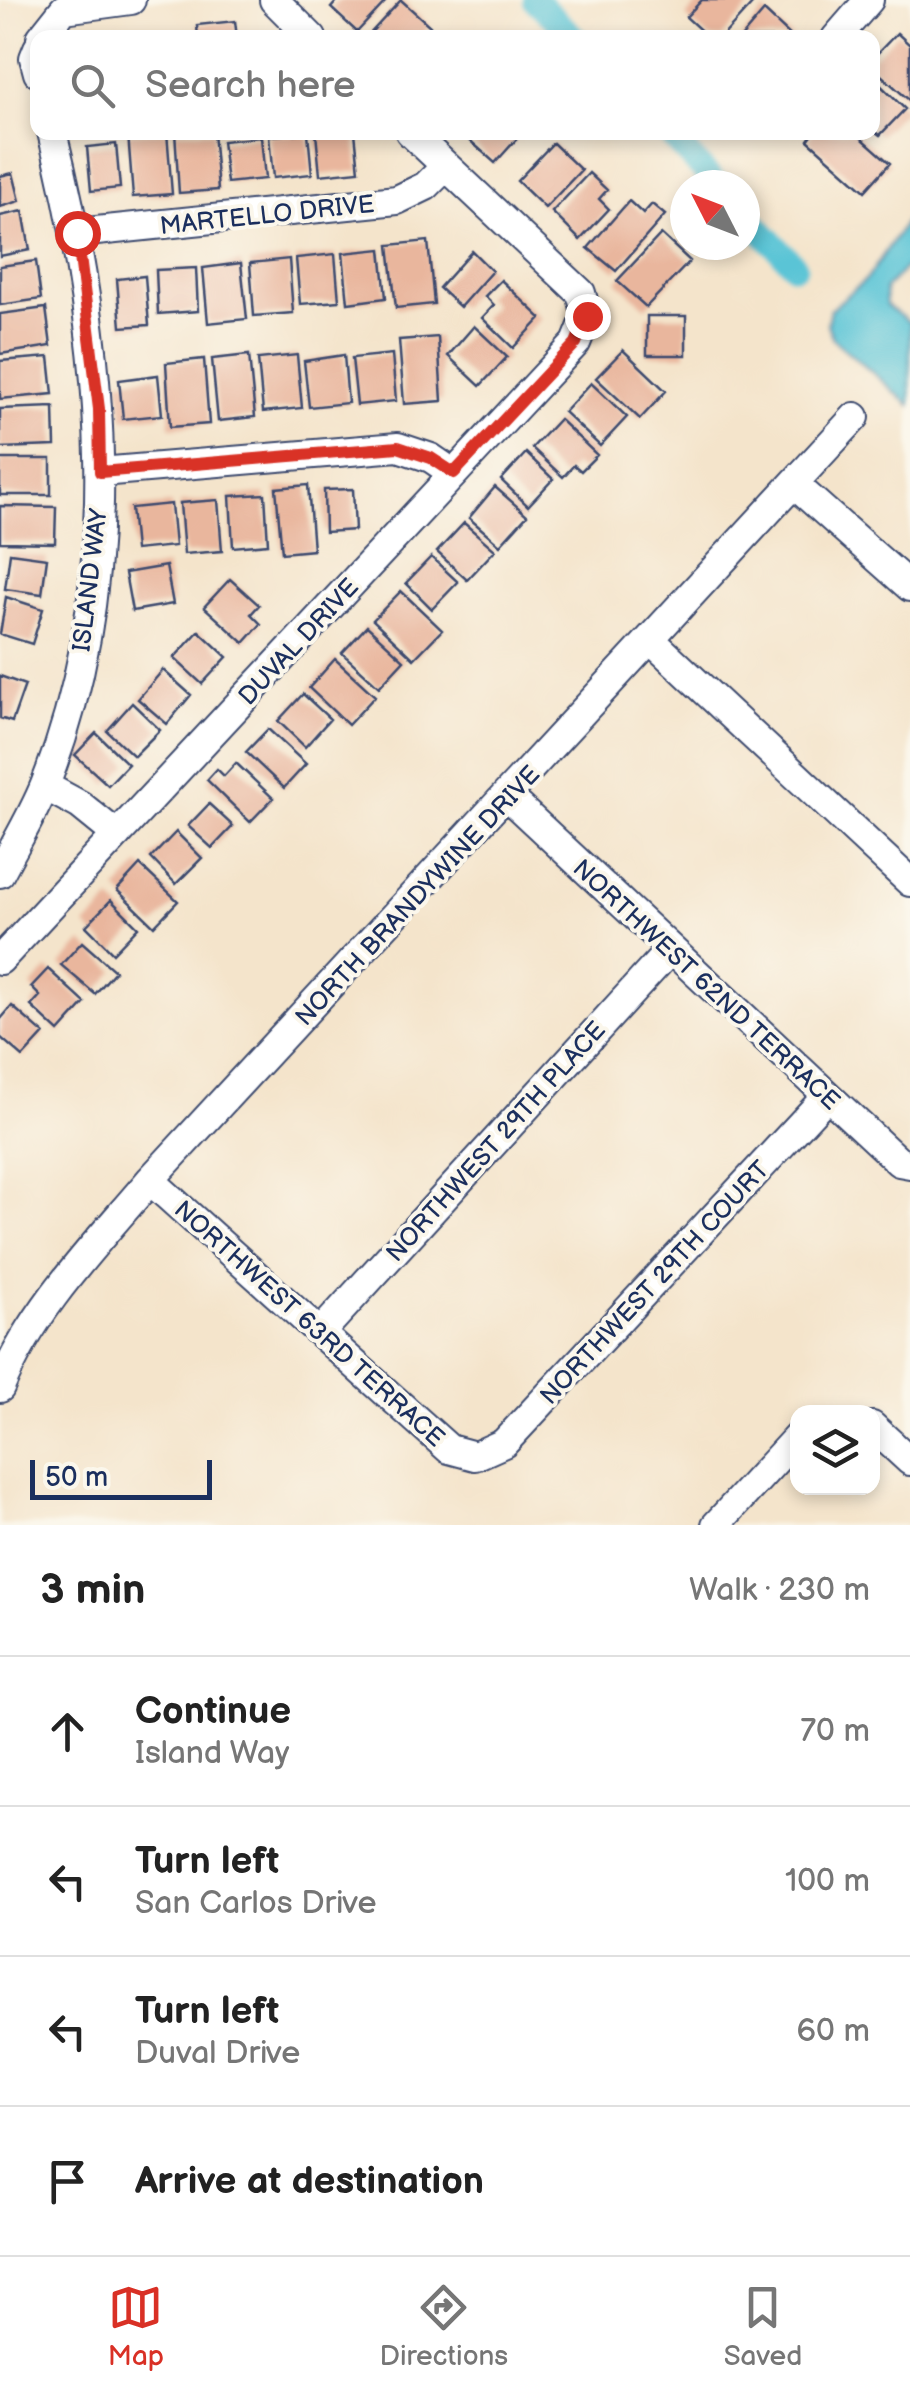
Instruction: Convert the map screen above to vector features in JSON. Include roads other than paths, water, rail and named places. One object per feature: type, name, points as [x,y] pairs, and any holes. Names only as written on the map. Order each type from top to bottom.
[{"type":"street","points":[[47,30],[64,9],[130,0]]},
{"type":"street","points":[[274,0],[304,30]]},
{"type":"street","points":[[841,30],[859,2]]},
{"type":"street","name":"ISLAND WAY","points":[[0,873],[45,786],[73,696],[94,584],[99,409],[77,233],[54,140]]},
{"type":"street","points":[[418,140],[445,167]]},
{"type":"street","name":"MARTELLO DRIVE","points":[[77,233],[397,200],[426,186],[445,167]]},
{"type":"street","name":"DUVAL DRIVE","points":[[0,960],[576,343],[587,316],[581,292],[445,167]]},
{"type":"street","name":"NORTH BRANDYWINE DRIVE","points":[[0,1388],[11,1361],[66,1279],[150,1180],[855,418]]},
{"type":"street","points":[[100,472],[398,447],[431,458],[454,473]]},
{"type":"street","points":[[794,484],[910,587]]},
{"type":"street","points":[[652,641],[910,882]]},
{"type":"street","points":[[45,786],[80,806],[117,835]]},
{"type":"street","name":"NORTHWEST 62ND TERRACE","points":[[508,797],[826,1097],[899,1162],[910,1164]]},
{"type":"street","name":"NORTHWEST 29TH PLACE","points":[[320,1333],[670,950]]},
{"type":"street","name":"NORTHWEST 29TH COURT","points":[[475,1456],[504,1443],[826,1097]]},
{"type":"street","name":"NORTHWEST 63RD TERRACE","points":[[150,1180],[449,1449],[475,1456]]},
{"type":"street","points":[[880,1433],[910,1461]]},
{"type":"street","points":[[716,1525],[790,1445]]},
{"type":"water","points":[[910,215],[910,264],[885,288],[886,305],[910,323],[910,405],[833,339],[827,324],[830,310],[868,278]]},
{"type":"waterway","points":[[535,0],[567,30]]},
{"type":"waterway","points":[[675,140],[703,170]]},
{"type":"waterway","points":[[760,230],[795,266]]}]
